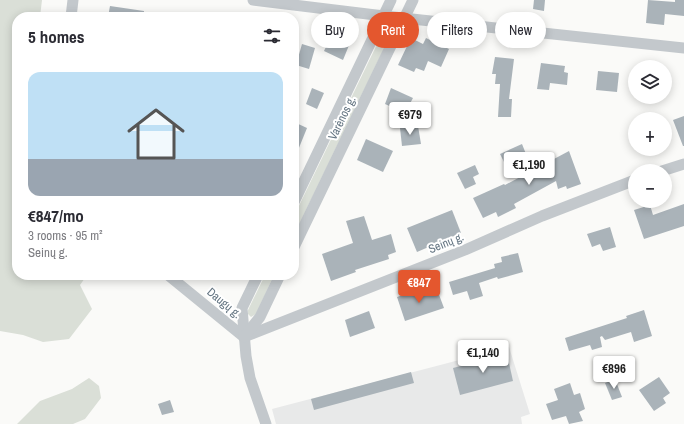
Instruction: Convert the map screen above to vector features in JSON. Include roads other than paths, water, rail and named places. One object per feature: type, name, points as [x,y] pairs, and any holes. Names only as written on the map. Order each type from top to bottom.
[{"type":"street","points":[[71,12],[73,0]]},
{"type":"street","points":[[253,0],[367,14]]},
{"type":"street","name":"Varėnos g.","points":[[386,12],[392,0]]},
{"type":"street","name":"Varėnos g.","points":[[408,12],[413,0]]},
{"type":"street","points":[[419,20],[684,48]]},
{"type":"street","name":"Varėnos g.","points":[[299,192],[369,48]]},
{"type":"street","name":"Varėnos g.","points":[[299,237],[390,48]]},
{"type":"street","points":[[672,168],[684,164]]},
{"type":"street","name":"Seinų g.","points":[[244,337],[465,250],[542,216],[628,183]]},
{"type":"street","name":"Daugų g.","points":[[174,280],[244,337]]},
{"type":"street","points":[[256,280],[242,308],[244,337],[250,378],[266,424]]},
{"type":"street","points":[[244,337],[260,318],[278,280]]}]
